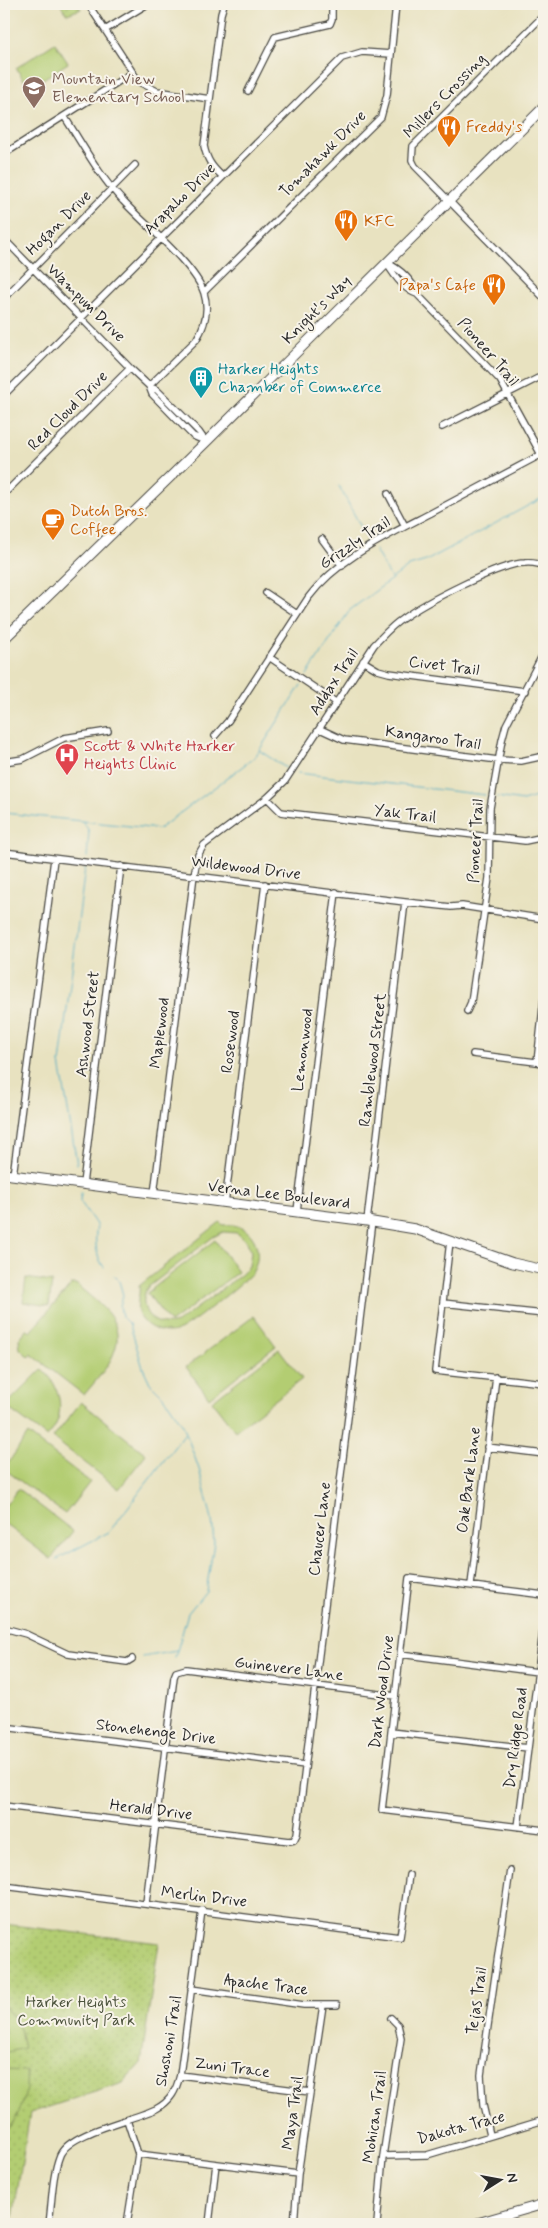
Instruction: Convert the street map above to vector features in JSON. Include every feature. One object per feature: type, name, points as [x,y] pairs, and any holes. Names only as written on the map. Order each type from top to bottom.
[{"type":"main road","name":"Knight's Way","points":[[4,639],[206,442],[544,106]]},
{"type":"main road","name":"Verna Lee Boulevard","points":[[8,1175],[370,1221],[415,1229],[513,1263],[544,1270]]},
{"type":"main road","points":[[474,2224],[544,2204]]},
{"type":"street","points":[[88,4],[139,82],[157,92],[210,99]]},
{"type":"street","points":[[222,176],[211,165],[206,156],[204,146],[221,14],[224,4]]},
{"type":"street","points":[[248,91],[275,37],[330,24],[332,4]]},
{"type":"street","name":"Tomahawk Drive","points":[[204,292],[380,117],[387,95],[396,4]]},
{"type":"street","points":[[105,30],[146,5]]},
{"type":"street","name":"Millers Crossing","points":[[448,200],[415,166],[412,160],[412,146],[544,15]]},
{"type":"street","name":"Arapaho Drive","points":[[4,395],[342,58],[362,52],[391,54]]},
{"type":"street","points":[[4,154],[132,73]]},
{"type":"street","points":[[64,116],[112,189],[193,273],[204,292],[206,313],[202,331],[196,340],[149,386]]},
{"type":"street","name":"Hogan Drive","points":[[4,298],[135,165]]},
{"type":"street","points":[[448,200],[544,298]]},
{"type":"street","name":"Wampum Drive","points":[[4,239],[130,368],[149,386],[157,390],[182,415],[206,442]]},
{"type":"street","name":"Pioneer Trail","points":[[386,262],[396,267],[415,287],[417,294],[500,380],[543,456]]},
{"type":"street","name":"Red Cloud Drive","points":[[4,494],[130,368]]},
{"type":"street","points":[[442,427],[544,375]]},
{"type":"street","name":"Wampum Drive","points":[[149,386],[152,394],[193,436],[206,442]]},
{"type":"street","points":[[177,420],[182,415]]},
{"type":"street","name":"Grizzly Trail","points":[[215,736],[228,721],[297,614],[318,586],[373,544],[543,456]]},
{"type":"street","points":[[388,494],[405,526]]},
{"type":"street","points":[[322,539],[342,566]]},
{"type":"street","name":"Addax Trail","points":[[194,875],[198,855],[204,845],[267,798],[285,781],[363,661],[388,630],[422,607],[469,582],[524,562],[544,565]]},
{"type":"street","points":[[266,593],[297,614]]},
{"type":"street","name":"Pioneer Trail","points":[[467,1011],[471,1002],[489,878],[488,838],[490,808],[498,760],[506,725],[544,652]]},
{"type":"street","points":[[269,658],[337,703]]},
{"type":"street","name":"Civet Trail","points":[[363,661],[378,670],[388,673],[525,691]]},
{"type":"street","name":"Kangaroo Trail","points":[[320,729],[344,740],[498,760],[521,761],[544,756]]},
{"type":"street","points":[[4,762],[23,758],[64,738],[108,731]]},
{"type":"street","name":"Yak Trail","points":[[267,798],[281,812],[288,813],[488,838],[526,841],[544,837]]},
{"type":"street","name":"Wildewood Drive","points":[[4,852],[406,902],[451,907],[462,906],[544,919]]},
{"type":"street","points":[[8,1175],[54,858]]},
{"type":"street","name":"Ashwood Street","points":[[83,1184],[121,866]]},
{"type":"street","name":"Maplewood","points":[[154,1194],[194,875]]},
{"type":"street","name":"Rosewood","points":[[225,1203],[265,884]]},
{"type":"street","name":"Lemonwood","points":[[297,1211],[336,892]]},
{"type":"street","name":"Ramblewood Street","points":[[370,1221],[406,902]]},
{"type":"street","points":[[537,1062],[544,998]]},
{"type":"street","points":[[473,1054],[544,1063]]},
{"type":"street","name":"Chaucer Lane","points":[[294,1840],[297,1834],[370,1221]]},
{"type":"street","points":[[450,1241],[434,1371],[544,1383]]},
{"type":"street","points":[[443,1302],[544,1314]]},
{"type":"street","name":"Oak Bark Lane","points":[[470,1585],[496,1377]]},
{"type":"street","points":[[487,1447],[544,1454]]},
{"type":"street","name":"Dark Wood Drive","points":[[470,1585],[409,1578],[382,1810],[518,1827]]},
{"type":"street","points":[[470,1585],[544,1595]]},
{"type":"street","name":"Dry Ridge Road","points":[[518,1827],[544,1623]]},
{"type":"street","points":[[4,1628],[26,1634],[68,1654],[127,1662],[132,1659]]},
{"type":"street","points":[[400,1654],[538,1672]]},
{"type":"street","name":"Guinevere Lane","points":[[166,1747],[174,1677],[180,1670],[395,1696]]},
{"type":"street","name":"Stonehenge Drive","points":[[4,1727],[305,1765]]},
{"type":"street","points":[[391,1732],[528,1748]]},
{"type":"street","points":[[146,1903],[166,1747]]},
{"type":"street","name":"Herald Drive","points":[[4,1806],[294,1840]]},
{"type":"street","points":[[518,1827],[544,1830]]},
{"type":"street","name":"Tejas Trail","points":[[490,2135],[483,2105],[481,2075],[510,1870]]},
{"type":"street","name":"Merlin Drive","points":[[4,1886],[400,1937],[409,1875]]},
{"type":"street","name":"Shoshoni Trail","points":[[49,2224],[57,2167],[64,2148],[78,2137],[128,2120],[164,2104],[174,2093],[180,2075],[202,1910]]},
{"type":"street","name":"Apache Trace","points":[[191,1990],[304,2005],[337,2005]]},
{"type":"street","name":"Maya Trail","points":[[294,2224],[298,2174],[324,2006]]},
{"type":"street","name":"Mohican Trail","points":[[378,2224],[383,2156],[401,2038],[398,2025],[391,2018]]},
{"type":"street","name":"Zuni Trace","points":[[180,2075],[310,2092]]},
{"type":"street","points":[[128,2120],[138,2154],[128,2224]]},
{"type":"street","name":"Dakota Trace","points":[[383,2156],[427,2155],[544,2120]]},
{"type":"street","points":[[138,2154],[298,2174]]},
{"type":"street","points":[[209,2224],[216,2164]]},
{"type":"green space","points":[[60,4],[78,4],[81,9],[67,14]]},
{"type":"green space","points":[[55,43],[68,63],[29,88],[16,68]]},
{"type":"green space","points":[[220,1222],[223,1225],[233,1225],[242,1228],[254,1239],[257,1247],[256,1264],[252,1273],[216,1304],[179,1330],[163,1332],[148,1326],[144,1322],[137,1306],[139,1286]],"holes":[[[223,1232],[237,1233],[247,1242],[251,1252],[249,1266],[242,1274],[177,1323],[161,1324],[155,1321],[146,1311],[144,1304],[147,1288],[213,1237]]]},
{"type":"green space","points":[[215,1240],[238,1272],[170,1323],[147,1293]]},
{"type":"green space","points":[[26,1278],[52,1282],[49,1306],[23,1302]]},
{"type":"green space","points":[[72,1284],[76,1284],[105,1310],[112,1319],[116,1330],[115,1351],[104,1370],[84,1395],[31,1354],[29,1357],[20,1349],[19,1339],[27,1329],[30,1332]]},
{"type":"green space","points":[[254,1316],[276,1346],[209,1398],[186,1367]]},
{"type":"green space","points":[[279,1349],[302,1379],[235,1431],[212,1401]]},
{"type":"green space","points":[[42,1369],[54,1384],[60,1402],[57,1420],[47,1437],[9,1409],[9,1402]]},
{"type":"green space","points":[[81,1402],[146,1454],[119,1489],[53,1438]]},
{"type":"green space","points":[[28,1434],[90,1482],[65,1514],[4,1469]]},
{"type":"green space","points":[[18,1489],[73,1531],[51,1559],[4,1523],[4,1507]]},
{"type":"green space","name":"Harker Heights Community Park","points":[[4,1924],[159,1943],[141,2063],[123,2083],[30,2113],[12,2224],[4,2224]]},
{"type":"green space","points":[[4,2005],[20,2029],[24,2048],[4,2053]]},
{"type":"green space","points":[[4,2070],[26,2071],[26,2089],[19,2112],[4,2133]]},
{"type":"waterway","points":[[339,486],[368,540]]},
{"type":"waterway","points":[[307,675],[350,610],[409,566],[426,561],[544,497]]},
{"type":"waterway","points":[[375,550],[391,578]]},
{"type":"waterway","points":[[4,813],[159,829],[255,757],[301,685]]},
{"type":"waterway","points":[[260,751],[286,768]]},
{"type":"waterway","points":[[298,773],[485,795]]},
{"type":"waterway","points":[[497,797],[523,801],[544,794]]},
{"type":"waterway","points":[[83,822],[89,831],[87,857]]},
{"type":"waterway","points":[[77,1164],[60,1063],[85,868]]},
{"type":"waterway","points":[[81,1193],[80,1201],[97,1226],[96,1248],[99,1259],[104,1267]]},
{"type":"waterway","points":[[114,1276],[119,1281],[123,1295],[120,1306],[122,1317],[130,1325],[143,1368],[150,1383],[164,1397],[183,1425],[199,1469],[212,1519],[214,1543],[206,1591],[188,1613],[175,1658]]},
{"type":"waterway","points":[[57,1559],[109,1532],[185,1433]]},
{"type":"waterway","points":[[143,1657],[177,1651]]},
{"type":"place","name":"Mountain View Elementary School","points":[[34,109]]},
{"type":"place","name":"Freddy's","points":[[449,148]]},
{"type":"place","name":"KFC","points":[[346,242]]},
{"type":"place","name":"Papa's Cafe","points":[[494,306]]},
{"type":"place","name":"Harker Heights Chamber of Commerce","points":[[201,399]]},
{"type":"place","name":"Dutch Bros. Coffee","points":[[53,541]]},
{"type":"place","name":"Scott & White Harker Heights Clinic","points":[[67,776]]}]
